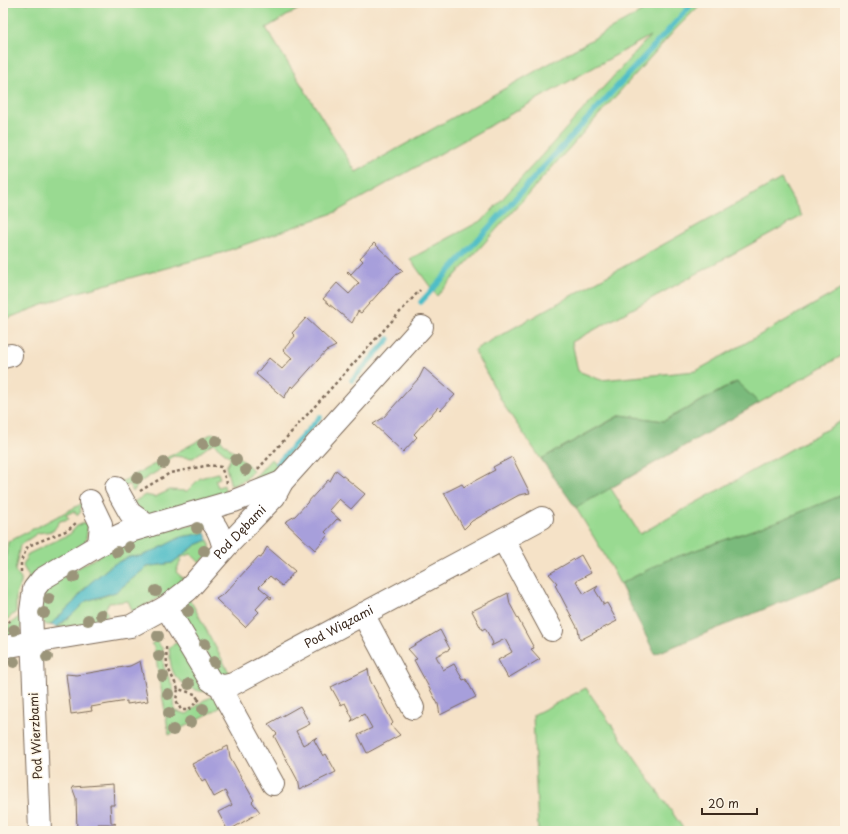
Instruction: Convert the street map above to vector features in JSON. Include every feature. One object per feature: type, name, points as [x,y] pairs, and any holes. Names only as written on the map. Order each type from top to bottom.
[{"type":"street","name":"Pod Dębami","points":[[3,647],[131,626],[166,607],[188,590],[224,549],[274,497],[282,482],[422,327]]},
{"type":"street","name":"Pod Wierzbami","points":[[40,831],[31,611],[34,588],[51,572],[127,532],[234,501],[282,482]]},
{"type":"street","points":[[125,491],[130,513],[148,526]]},
{"type":"street","points":[[90,502],[101,524],[100,545]]},
{"type":"street","points":[[201,511],[211,519],[219,531],[224,549]]},
{"type":"street","name":"Pod Wiązami","points":[[221,686],[233,684],[542,518]]},
{"type":"street","points":[[503,539],[552,630]]},
{"type":"street","points":[[166,607],[210,680],[221,686],[225,697],[273,784]]},
{"type":"street","points":[[363,614],[413,708]]},
{"type":"path","points":[[257,470],[420,290]]},
{"type":"path","points":[[125,491],[170,473],[210,465],[221,467],[230,489]]},
{"type":"path","points":[[178,689],[195,694],[198,699],[184,711],[178,707],[176,700],[178,689],[167,666],[165,645],[184,636]]},
{"type":"green space","points":[[3,3],[309,3],[266,28],[356,172],[657,3],[702,3],[674,31],[437,296],[410,259],[484,219],[650,36],[336,212],[221,253],[75,293],[3,320]]},
{"type":"green space","points":[[781,179],[802,216],[572,342],[578,371],[601,380],[696,371],[845,287],[845,354],[759,403],[736,382],[664,421],[620,415],[541,459],[505,407],[474,350]]},
{"type":"green space","points":[[737,382],[759,403],[576,508],[541,459],[621,415],[664,421]]},
{"type":"green space","points":[[845,419],[845,494],[781,520],[665,561],[620,584],[576,508],[610,487],[640,534]]},
{"type":"green space","points":[[213,433],[253,470],[245,480],[231,486],[226,467],[231,458],[213,443],[193,458],[173,456],[158,471],[140,482],[133,492],[129,484],[124,487],[121,482]]},
{"type":"green space","points":[[271,459],[281,469],[261,483],[248,485]]},
{"type":"green space","points":[[218,473],[220,478],[215,480],[218,487],[224,485],[227,498],[152,517],[132,503],[145,495],[155,497],[170,490],[187,491],[200,478]]},
{"type":"green space","points":[[845,494],[845,576],[655,654],[620,584],[665,561],[781,520]]},
{"type":"green space","points":[[83,503],[85,505],[80,508],[81,512],[77,515],[74,511],[66,515],[69,519],[60,521],[53,531],[38,533],[20,545],[15,571],[21,579],[16,595],[16,612],[3,623],[3,575],[8,542]]},
{"type":"green space","points":[[87,522],[88,526],[85,545],[20,609],[21,595],[29,577],[23,566],[28,554],[70,534],[77,526]]},
{"type":"green space","points":[[199,525],[205,533],[181,537],[141,556],[129,557],[107,569],[85,588],[74,602],[50,625],[46,625],[42,620],[41,600],[51,584],[97,557],[133,540],[180,526]]},
{"type":"green space","points":[[208,540],[210,543],[210,549],[200,563],[191,554],[182,557],[176,572],[184,579],[174,590],[133,612],[128,601],[109,603],[105,609],[108,615],[99,622],[57,628],[86,601],[111,594],[147,567],[172,563],[196,545]]},
{"type":"green space","points":[[188,598],[231,676],[220,676],[180,610]]},
{"type":"green space","points":[[25,612],[20,630],[14,635],[3,639],[3,630]]},
{"type":"green space","points":[[156,641],[162,648],[164,668],[173,687],[175,711],[187,714],[204,700],[217,695],[223,706],[169,735],[154,647],[151,644]]},
{"type":"green space","points":[[178,642],[208,691],[201,691],[184,684],[175,676],[171,667],[169,647]]},
{"type":"green space","points":[[586,688],[685,831],[538,831],[533,715]]},
{"type":"water","points":[[205,533],[208,540],[196,545],[172,563],[147,567],[116,592],[86,601],[57,627],[50,625],[74,602],[90,583],[112,565],[129,557],[141,556],[156,550],[181,537]]},
{"type":"building","points":[[374,243],[403,271],[394,276],[361,313],[358,311],[352,323],[323,299],[337,283],[349,294],[359,283],[347,272],[348,271],[351,274],[363,261],[360,258]]},
{"type":"building","points":[[306,318],[336,346],[326,351],[293,388],[291,386],[284,398],[256,374],[269,358],[282,369],[292,358],[283,350],[295,336],[292,333]]},
{"type":"building","points":[[424,368],[455,395],[441,410],[438,407],[414,434],[417,437],[403,452],[373,424],[383,418],[419,378]]},
{"type":"building","points":[[512,457],[530,493],[519,495],[472,521],[464,529],[444,493],[462,484],[464,487],[495,470],[493,467]]},
{"type":"building","points":[[336,470],[365,494],[351,509],[339,499],[329,510],[341,521],[337,519],[325,532],[328,535],[315,550],[285,522],[295,516],[328,480],[330,481]]},
{"type":"building","points":[[267,547],[295,571],[282,586],[270,576],[259,587],[272,598],[270,599],[268,596],[256,609],[259,612],[245,627],[216,599],[225,593],[258,557],[261,558]]},
{"type":"building","points":[[581,555],[591,573],[576,581],[584,594],[598,586],[595,590],[603,605],[607,603],[617,621],[580,640],[578,629],[555,585],[557,583],[549,574]]},
{"type":"building","points":[[508,593],[510,604],[534,648],[531,649],[540,659],[508,678],[498,660],[512,652],[505,639],[491,646],[493,643],[485,628],[482,630],[472,611]]},
{"type":"building","points":[[440,630],[450,649],[436,656],[443,670],[454,664],[463,680],[466,679],[476,697],[440,715],[438,704],[414,660],[417,659],[408,649]]},
{"type":"building","points":[[140,661],[148,701],[127,704],[127,701],[108,704],[91,707],[92,711],[71,714],[66,674],[77,675],[130,666]]},
{"type":"building","points":[[368,669],[370,680],[393,723],[391,725],[400,735],[367,753],[358,735],[372,728],[364,714],[350,722],[353,719],[345,703],[341,705],[331,687]]},
{"type":"building","points":[[300,706],[310,724],[296,731],[303,745],[317,737],[314,740],[323,756],[326,754],[336,772],[299,790],[297,779],[274,736],[277,734],[268,724]]},
{"type":"building","points":[[228,746],[230,757],[254,800],[252,802],[260,812],[228,831],[218,812],[232,805],[225,791],[214,797],[205,780],[202,782],[192,764]]},
{"type":"building","points":[[113,784],[114,805],[110,805],[111,822],[116,824],[98,824],[99,831],[77,831],[76,798],[72,787]]},
{"type":"waterway","points":[[421,302],[693,3]]},
{"type":"waterway","points":[[352,380],[389,339]]},
{"type":"waterway","points":[[278,463],[320,417]]}]
